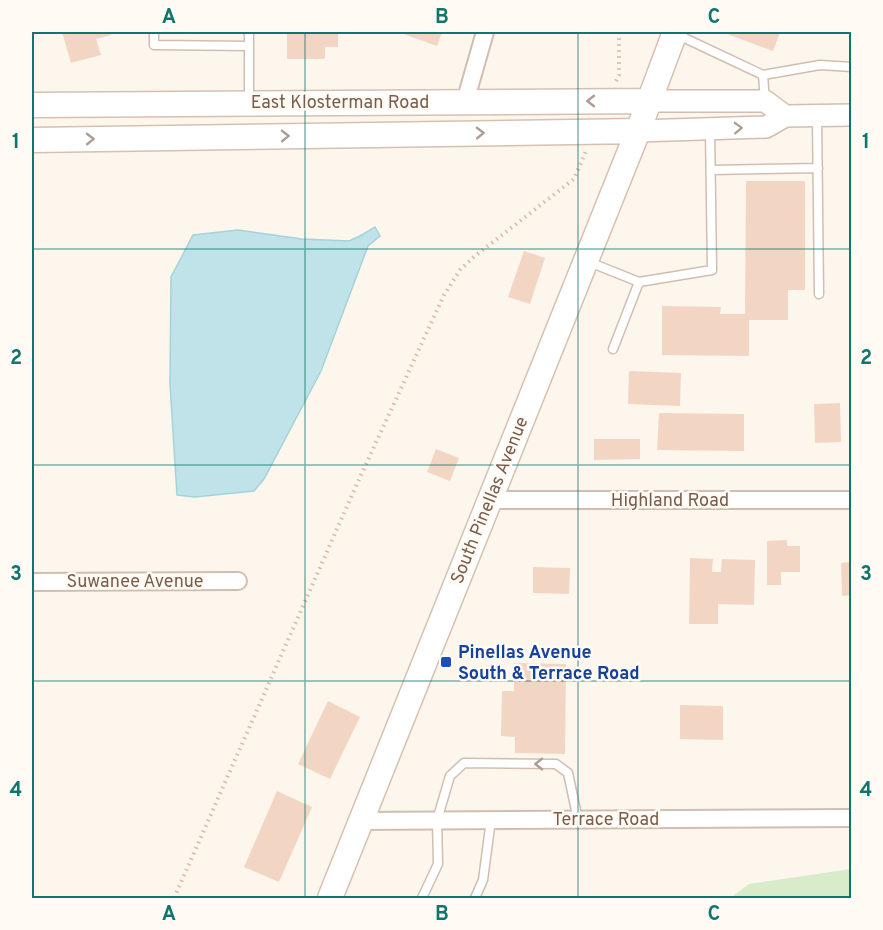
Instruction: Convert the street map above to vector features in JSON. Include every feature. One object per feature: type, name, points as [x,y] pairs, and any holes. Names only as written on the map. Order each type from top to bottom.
[{"type":"main road","name":"South Pinellas Avenue","points":[[330,898],[638,131],[675,32]]},
{"type":"main road","name":"East Klosterman Road","points":[[32,105],[649,101]]},
{"type":"main road","name":"East Klosterman Road","points":[[32,140],[638,131]]},
{"type":"street","points":[[465,102],[485,32]]},
{"type":"street","points":[[649,101],[765,101],[785,116]]},
{"type":"street","points":[[638,131],[766,127],[785,116],[852,115]]},
{"type":"street","name":"Highland Road","points":[[489,500],[852,500]]},
{"type":"street","name":"Suwanee Avenue","points":[[32,582],[238,581]]},
{"type":"street","name":"Terrace Road","points":[[361,821],[852,818]]},
{"type":"lane","points":[[154,32],[154,45],[249,46]]},
{"type":"lane","points":[[249,32],[249,103]]},
{"type":"lane","points":[[675,32],[763,75],[820,65],[852,67]]},
{"type":"lane","points":[[763,75],[765,101]]},
{"type":"lane","points":[[818,116],[819,294]]},
{"type":"lane","points":[[585,261],[639,282],[712,270],[710,129]]},
{"type":"lane","points":[[711,170],[818,168]]},
{"type":"lane","points":[[613,349],[639,282]]},
{"type":"lane","points":[[422,898],[438,864],[437,820],[450,776],[464,763],[556,764],[568,773],[578,820]]},
{"type":"lane","points":[[475,898],[483,880],[492,820]]},
{"type":"path","points":[[174,898],[356,486],[444,295],[460,270],[475,256],[574,179]]},
{"type":"green space","points":[[851,869],[851,898],[730,898],[749,884]]},
{"type":"water","points":[[375,227],[380,236],[368,246],[321,371],[264,479],[254,491],[195,497],[177,495],[170,384],[171,277],[193,235],[238,230],[302,239],[349,241]]},
{"type":"building","points":[[62,32],[110,32],[111,35],[96,39],[101,55],[71,63]]},
{"type":"building","points":[[287,32],[338,32],[338,47],[325,47],[325,59],[287,59]]},
{"type":"building","points":[[398,32],[442,32],[437,46]]},
{"type":"building","points":[[728,32],[780,32],[773,51],[727,34]]},
{"type":"building","points":[[746,181],[805,181],[805,290],[788,290],[788,320],[749,320],[749,356],[662,355],[662,306],[721,307],[720,314],[745,314]]},
{"type":"building","points":[[524,251],[545,258],[530,304],[508,297]]},
{"type":"building","points":[[629,371],[681,373],[680,406],[628,404]]},
{"type":"building","points":[[840,403],[841,442],[815,443],[814,404]]},
{"type":"building","points":[[659,413],[744,414],[744,451],[657,450]]},
{"type":"building","points":[[594,439],[640,439],[640,459],[594,460]]},
{"type":"building","points":[[436,449],[459,458],[450,481],[427,472]]},
{"type":"building","points":[[787,540],[787,546],[800,546],[800,572],[781,572],[781,585],[767,585],[767,541]]},
{"type":"building","points":[[690,558],[713,559],[712,572],[721,572],[722,559],[755,560],[754,605],[718,604],[718,624],[689,624]]},
{"type":"building","points":[[852,562],[852,595],[842,596],[841,563]]},
{"type":"building","points":[[533,567],[570,568],[569,594],[533,593]]},
{"type":"building","points":[[514,663],[566,664],[565,754],[515,753],[515,737],[501,736],[502,691],[514,691]]},
{"type":"building","points":[[328,701],[360,717],[330,779],[298,764]]},
{"type":"building","points":[[680,705],[723,706],[723,740],[680,739]]},
{"type":"building","points":[[277,791],[312,807],[279,882],[244,867]]},
{"type":"place","name":"Pinellas Avenue South & Terrace Road","points":[[446,662]]}]
